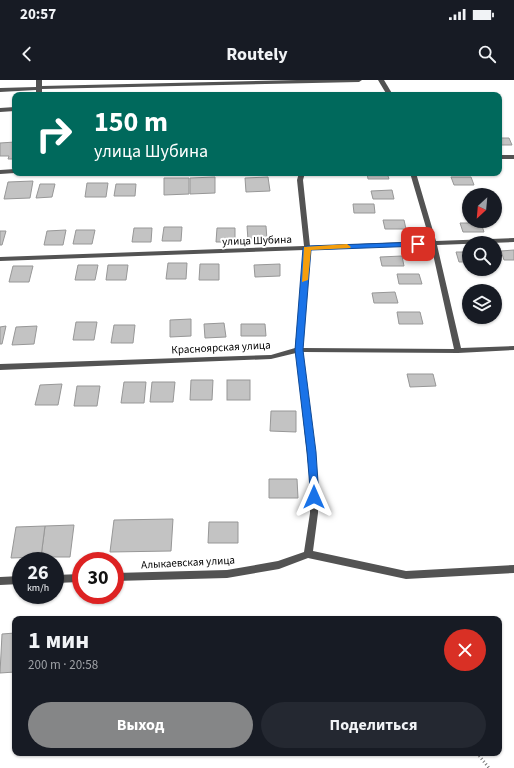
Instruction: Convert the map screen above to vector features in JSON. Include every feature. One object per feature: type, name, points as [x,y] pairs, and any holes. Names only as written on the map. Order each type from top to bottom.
[{"type":"street","points":[[39,80],[39,92]]},
{"type":"street","points":[[0,90],[359,80]]},
{"type":"street","points":[[381,80],[388,92]]},
{"type":"street","points":[[0,110],[12,109]]},
{"type":"street","points":[[502,157],[514,156]]},
{"type":"street","points":[[0,172],[12,171]]},
{"type":"street","points":[[301,176],[300,180],[307,248],[299,350],[314,482],[314,513],[308,554],[406,575],[514,569]]},
{"type":"street","points":[[414,176],[434,244],[458,352]]},
{"type":"street","name":"улица Шубина","points":[[0,259],[514,240]]},
{"type":"street","name":"Красноярская улица","points":[[0,366],[271,357],[299,350],[458,352],[514,348]]},
{"type":"street","name":"Алыкаевская улица","points":[[124,577],[227,574],[279,564],[308,554]]},
{"type":"street","points":[[0,581],[12,580]]},
{"type":"path","points":[[479,756],[489,768]]},
{"type":"building","points":[[502,138],[509,138],[512,145],[502,145]]},
{"type":"building","points":[[12,142],[12,159],[8,159],[9,156],[0,156],[0,143]]},
{"type":"building","points":[[368,176],[388,176],[389,179],[368,179]]},
{"type":"building","points":[[215,177],[215,193],[190,194],[190,178]]},
{"type":"building","points":[[268,177],[270,191],[246,192],[245,178]]},
{"type":"building","points":[[451,177],[471,177],[474,185],[454,185]]},
{"type":"building","points":[[164,178],[189,178],[189,194],[164,195]]},
{"type":"building","points":[[33,181],[30,198],[4,199],[8,182]]},
{"type":"building","points":[[87,183],[108,183],[106,197],[85,197]]},
{"type":"building","points":[[40,184],[55,184],[52,197],[36,198]]},
{"type":"building","points":[[116,184],[136,184],[135,196],[114,196]]},
{"type":"building","points":[[392,190],[394,199],[373,199],[371,191]]},
{"type":"building","points":[[353,204],[374,204],[375,213],[354,213]]},
{"type":"building","points":[[383,220],[404,220],[406,229],[385,229]]},
{"type":"building","points":[[460,223],[462,223],[462,228],[483,228],[484,232],[463,232]]},
{"type":"building","points":[[247,226],[266,226],[267,240],[248,240]]},
{"type":"building","points":[[164,227],[182,227],[181,241],[162,241]]},
{"type":"building","points":[[134,228],[152,228],[151,242],[132,242]]},
{"type":"building","points":[[217,228],[235,228],[235,242],[216,242]]},
{"type":"building","points":[[66,230],[63,245],[44,245],[47,231]]},
{"type":"building","points":[[76,230],[95,230],[92,244],[73,244]]},
{"type":"building","points":[[0,231],[6,231],[2,245],[0,245]]},
{"type":"building","points":[[514,250],[514,260],[504,260],[502,251]]},
{"type":"building","points":[[456,252],[462,252],[462,262],[459,262]]},
{"type":"building","points":[[402,256],[404,266],[382,266],[380,257]]},
{"type":"building","points":[[168,263],[187,263],[186,279],[166,279]]},
{"type":"building","points":[[200,264],[219,264],[219,280],[199,280]]},
{"type":"building","points":[[280,264],[280,276],[255,277],[254,265]]},
{"type":"building","points":[[78,265],[98,265],[95,280],[75,280]]},
{"type":"building","points":[[108,265],[128,265],[126,280],[106,280]]},
{"type":"building","points":[[13,266],[33,266],[29,282],[9,282]]},
{"type":"building","points":[[397,274],[419,274],[422,284],[399,284]]},
{"type":"building","points":[[395,292],[398,303],[374,303],[372,293]]},
{"type":"building","points":[[397,312],[420,312],[423,324],[399,324]]},
{"type":"building","points":[[191,319],[191,336],[170,337],[170,320]]},
{"type":"building","points":[[76,322],[97,322],[94,340],[73,340]]},
{"type":"building","points":[[224,323],[226,337],[205,338],[204,324]]},
{"type":"building","points":[[241,324],[265,324],[266,336],[241,336]]},
{"type":"building","points":[[114,325],[135,325],[133,343],[111,343]]},
{"type":"building","points":[[6,326],[2,344],[0,344],[0,327]]},
{"type":"building","points":[[37,326],[34,344],[12,345],[16,327]]},
{"type":"building","points":[[407,374],[433,374],[436,386],[410,387]]},
{"type":"building","points":[[191,380],[213,380],[212,400],[190,400]]},
{"type":"building","points":[[227,380],[250,380],[250,400],[227,400]]},
{"type":"building","points":[[124,382],[146,382],[144,403],[121,403]]},
{"type":"building","points":[[152,382],[175,382],[173,402],[150,402]]},
{"type":"building","points":[[62,384],[58,405],[35,405],[40,385]]},
{"type":"building","points":[[77,386],[100,386],[97,406],[74,406]]},
{"type":"building","points":[[271,411],[296,411],[296,432],[270,431]]},
{"type":"building","points":[[269,479],[297,479],[298,498],[269,498]]},
{"type":"building","points":[[173,519],[171,551],[110,552],[114,520]]},
{"type":"building","points":[[209,522],[238,522],[238,543],[208,543]]},
{"type":"building","points":[[74,525],[70,557],[64,557],[64,552],[42,552],[45,526]]},
{"type":"building","points":[[45,526],[42,552],[12,552],[11,558],[16,527]]},
{"type":"building","points":[[12,633],[12,672],[0,673],[2,634]]},
{"type":"slow traffic","points":[[304,280],[307,248],[347,247]]},
{"type":"route","points":[[314,497],[312,452],[299,350],[307,248],[418,244]]}]
